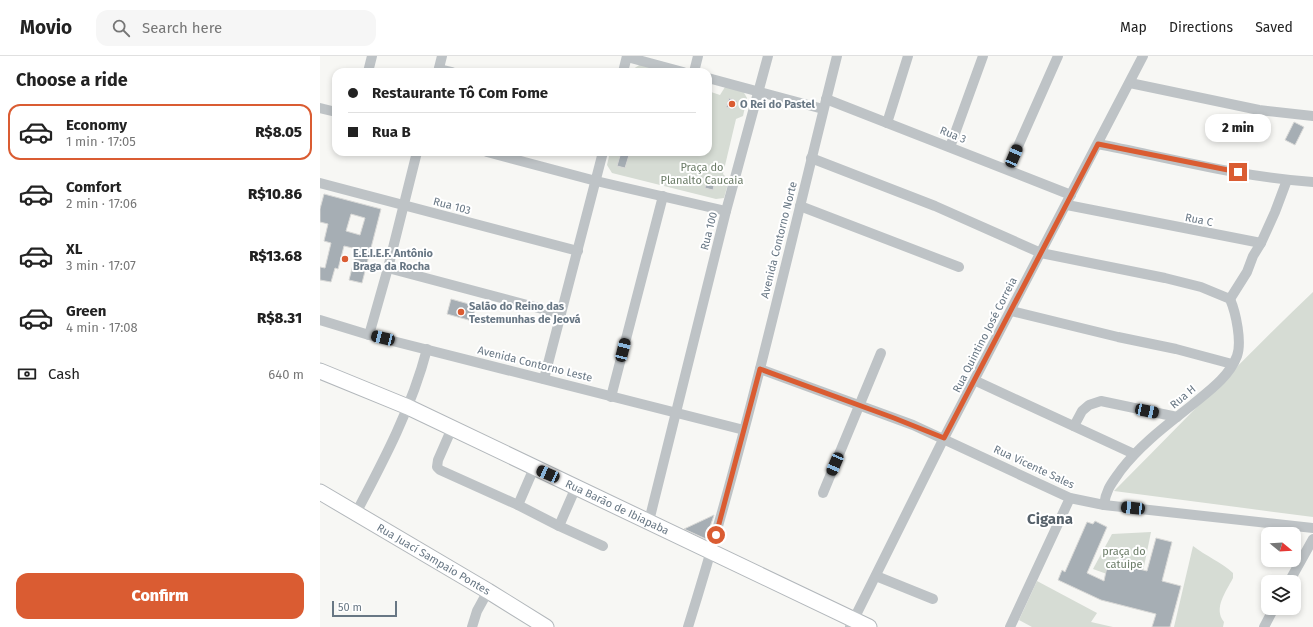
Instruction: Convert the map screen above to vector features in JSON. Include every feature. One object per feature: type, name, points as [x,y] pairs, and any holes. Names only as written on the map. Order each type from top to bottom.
[{"type":"main road","name":"Rua Barão de Ibiapaba","points":[[320,371],[408,406],[534,468],[712,551],[852,624],[868,627]]},
{"type":"main road","name":"Rua Juací Sampaio Pontes","points":[[320,492],[488,590],[546,627]]},
{"type":"street","points":[[369,68],[372,56]]},
{"type":"street","points":[[439,68],[442,56]]},
{"type":"street","points":[[695,68],[698,56]]},
{"type":"street","name":"Rua 100","points":[[649,521],[726,211],[768,56]]},
{"type":"street","name":"Avenida Contorno Norte","points":[[688,627],[712,551],[760,369],[837,56]]},
{"type":"street","points":[[887,123],[908,56]]},
{"type":"street","points":[[950,147],[983,56]]},
{"type":"street","points":[[1008,169],[1058,56]]},
{"type":"street","name":"Rua Quintino José Correia","points":[[852,624],[944,438],[976,381],[1143,56]]},
{"type":"street","points":[[624,68],[627,57],[668,68]]},
{"type":"street","points":[[712,79],[823,109]]},
{"type":"street","points":[[1130,83],[1259,110],[1313,116]]},
{"type":"street","name":"Rua 3","points":[[826,99],[1008,169],[1071,195]]},
{"type":"street","points":[[320,108],[332,111]]},
{"type":"street","points":[[1098,144],[1287,180],[1313,182]]},
{"type":"street","points":[[369,335],[388,268],[416,156]]},
{"type":"street","points":[[502,156],[596,181],[726,211]]},
{"type":"street","points":[[544,379],[602,156]]},
{"type":"street","points":[[811,158],[935,206],[1041,253],[1165,278],[1202,287],[1227,298],[1248,272],[1253,256],[1261,243],[1275,212],[1287,180]]},
{"type":"street","name":"Rua 103","points":[[320,183],[578,251]]},
{"type":"street","points":[[611,396],[662,196]]},
{"type":"street","name":"Rua C","points":[[1067,205],[1261,243]]},
{"type":"street","points":[[800,206],[959,267]]},
{"type":"street","points":[[388,268],[561,314]]},
{"type":"street","name":"Rua H","points":[[1104,504],[1106,492],[1134,454],[1218,384],[1232,364],[1237,355],[1238,345],[1235,311],[1227,298]]},
{"type":"street","points":[[1012,311],[1118,337],[1176,349],[1232,364]]},
{"type":"street","name":"Avenida Contorno Leste","points":[[320,320],[369,335],[744,430]]},
{"type":"street","points":[[356,512],[386,456],[408,406],[420,378],[427,349]]},
{"type":"street","points":[[823,493],[860,406],[880,353]]},
{"type":"street","name":"Rua Vicente Sales","points":[[760,369],[944,438],[1070,498],[1104,504],[1313,528]]},
{"type":"street","points":[[976,381],[1134,454]]},
{"type":"street","points":[[1074,426],[1089,405],[1101,401],[1177,417]]},
{"type":"street","points":[[452,428],[438,460],[438,468],[518,504],[559,526],[603,546]]},
{"type":"street","points":[[518,504],[534,468]]},
{"type":"street","points":[[559,526],[576,487]]},
{"type":"street","points":[[1010,627],[1070,498]]},
{"type":"street","points":[[1293,575],[1313,539]]},
{"type":"street","points":[[876,576],[933,599]]},
{"type":"street","points":[[472,627],[477,611],[488,590]]},
{"type":"street","points":[[1264,627],[1270,615]]},
{"type":"green space","points":[[641,64],[656,68],[635,68]]},
{"type":"green space","name":"Praça do Planalto Caucaia","points":[[725,87],[743,91],[747,98],[743,116],[736,119],[723,174],[729,180],[724,198],[716,199],[612,173],[607,165],[609,156],[712,156],[712,92],[720,95]]},
{"type":"green space","points":[[1313,292],[1313,517],[1114,491],[1238,366]]},
{"type":"green space","name":"praça do catuipe","points":[[1151,532],[1140,586],[1093,569],[1112,534]]},
{"type":"green space","points":[[1193,546],[1233,573],[1233,578],[1224,594],[1220,606],[1221,617],[1224,622],[1223,627],[1174,627]]},
{"type":"green space","points":[[1037,581],[1097,613],[1091,622],[1113,627],[1032,627],[1019,620]]},
{"type":"building","name":"O Rei do Pastel","points":[[729,98],[737,101],[734,109],[726,107]]},
{"type":"building","points":[[1294,122],[1304,127],[1295,145],[1285,140]]},
{"type":"building","points":[[620,156],[629,156],[625,168],[617,166]]},
{"type":"building","points":[[707,179],[715,181],[713,190],[705,188]]},
{"type":"building","points":[[324,194],[381,209],[362,283],[349,280],[357,249],[344,246],[338,269],[335,268],[331,282],[320,280],[320,267],[325,268],[331,243],[324,241],[328,224],[320,222],[320,209]],"holes":[[[351,214],[365,218],[360,235],[346,231]]]},
{"type":"building","name":"Salão do Reino das Testemunhas de Jeová","points":[[451,299],[476,306],[472,321],[447,314]]},
{"type":"building","points":[[714,515],[706,539],[684,529]]},
{"type":"building","points":[[1095,521],[1107,527],[1087,573],[1104,581],[1108,562],[1118,564],[1119,558],[1128,560],[1127,566],[1147,571],[1156,538],[1172,542],[1162,581],[1181,586],[1170,627],[1152,627],[1156,614],[1101,600],[1058,580],[1062,570],[1065,572],[1087,522],[1093,524]]},
{"type":"place","name":"O Rei do Pastel","points":[[732,104]]},
{"type":"place","name":"E.E.I.E.F. Antônio Braga da Rocha","points":[[345,259]]},
{"type":"place","name":"Salão do Reino das Testemunhas de Jeová","points":[[461,312]]},
{"type":"district","name":"Cigana","points":[[1050,519]]},
{"type":"route","points":[[716,535],[760,369],[913,425],[944,438],[976,381],[1098,144],[1238,172]]}]
